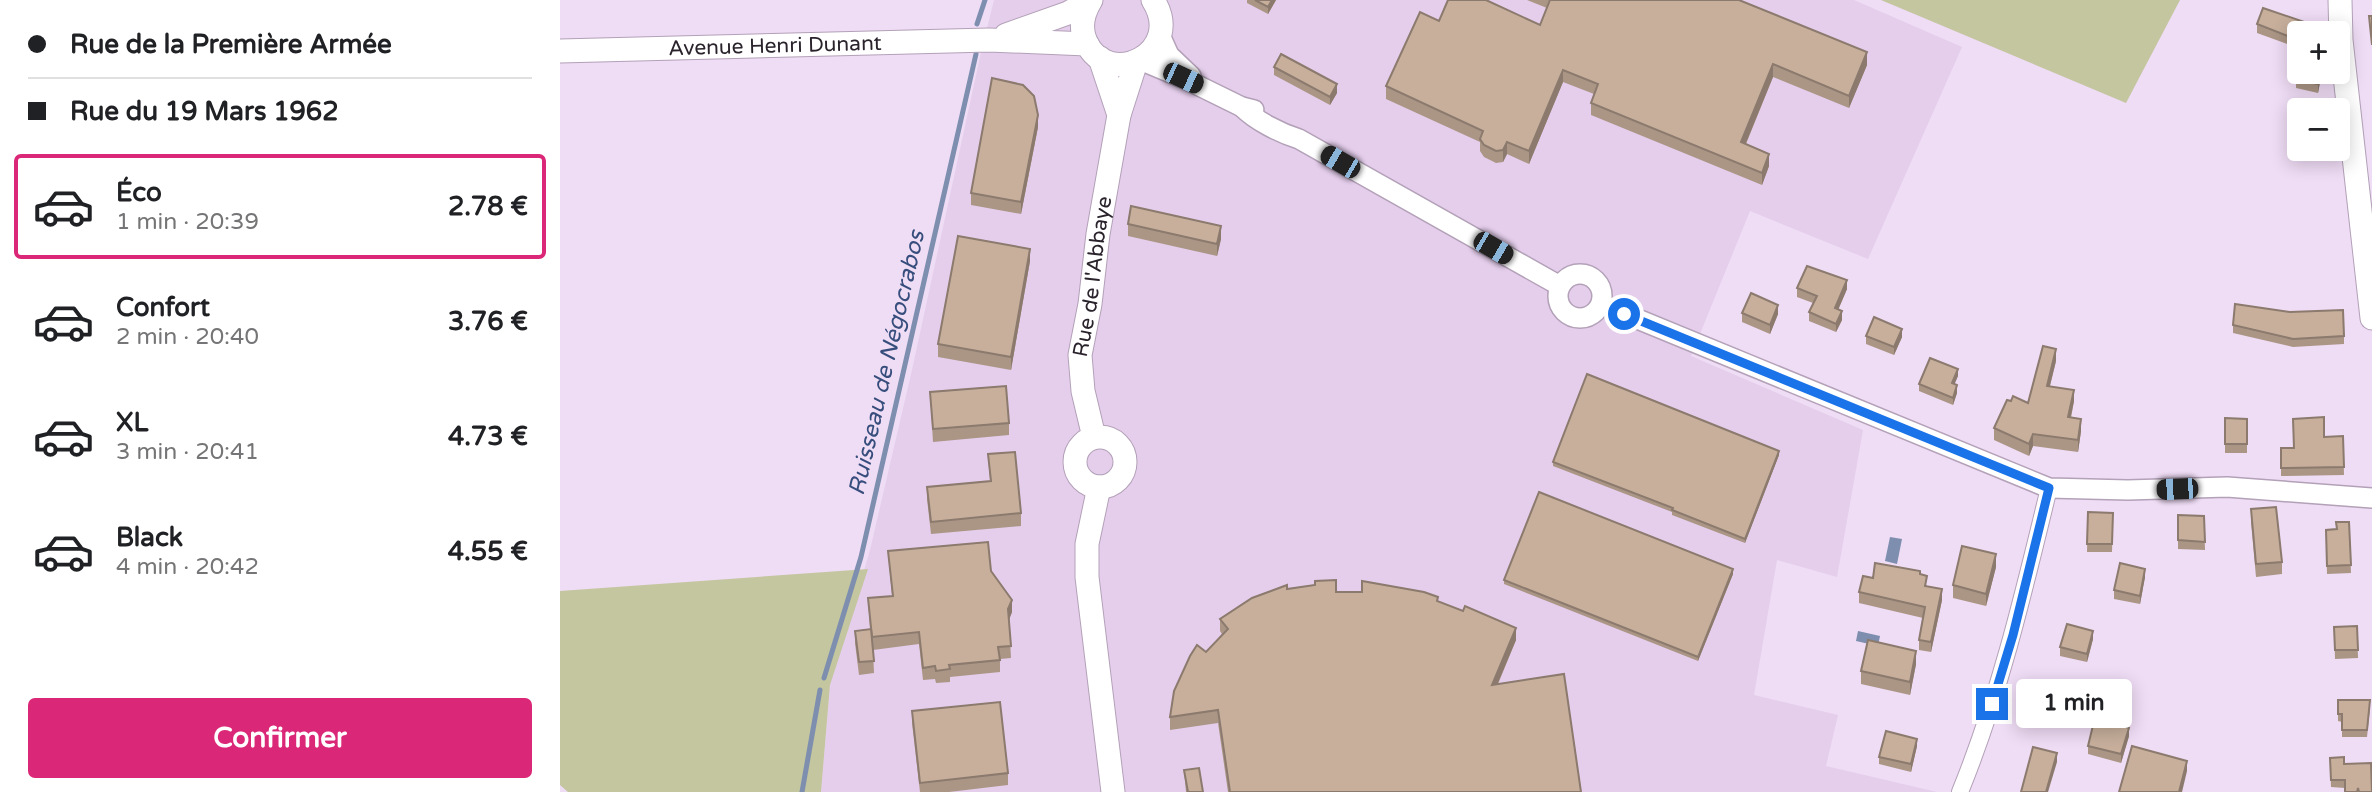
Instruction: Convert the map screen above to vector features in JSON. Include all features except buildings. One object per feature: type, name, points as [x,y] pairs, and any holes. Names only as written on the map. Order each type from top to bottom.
[{"type":"main road","name":"Avenue Henri Dunant","points":[[989,40],[1068,13],[1091,0]]},
{"type":"main road","name":"Rue de l'Abbaye","points":[[1091,0],[1082,22],[1119,115]]},
{"type":"main road","points":[[1138,61],[1156,45],[1160,35],[1162,21],[1153,0]]},
{"type":"main road","points":[[2340,0],[2341,40],[2372,318]]},
{"type":"main road","name":"Avenue Henri Dunant","points":[[560,51],[989,40],[1093,51],[1111,63],[1138,61]]},
{"type":"main road","name":"Rue de l'Abbaye","points":[[1094,437],[1083,391],[1080,355],[1119,115],[1138,61]]},
{"type":"main road","points":[[1101,436],[1116,441],[1125,461],[1118,480],[1105,486],[1086,483],[1080,478],[1075,465],[1081,445],[1094,437],[1101,436]]},
{"type":"main road","points":[[1098,487],[1086,555],[1113,792]]},
{"type":"street","points":[[1160,35],[1175,62],[1208,90]]},
{"type":"street","points":[[1138,61],[1242,107],[1250,114],[1560,286]]},
{"type":"street","points":[[1576,274],[1590,276],[1602,291],[1601,304],[1585,318],[1570,316],[1560,307],[1560,286],[1564,280],[1576,274]]},
{"type":"street","points":[[1601,304],[2049,488],[2227,488],[2372,498]]},
{"type":"street","points":[[1960,792],[1977,749],[2013,635],[2049,488]]},
{"type":"shaded area","points":[[994,0],[1854,0],[1962,47],[1868,259],[1750,211],[1691,356],[1863,430],[1837,577],[1777,560],[1754,695],[1838,715],[1826,766],[1937,792],[821,792],[830,685],[870,550]]},
{"type":"green space","points":[[1881,0],[2180,0],[2126,103]]},
{"type":"green space","points":[[868,569],[830,685],[821,792],[568,792],[560,785],[560,591]]},
{"type":"water","points":[[1890,537],[1902,539],[1897,564],[1885,561]]},
{"type":"water","points":[[1858,631],[1880,636],[1878,646],[1856,641]]},
{"type":"waterway","name":"Ruisseau de Négocrabos","points":[[977,24],[985,0]]},
{"type":"waterway","name":"Ruisseau de Négocrabos","points":[[824,678],[861,557],[976,54]]},
{"type":"waterway","name":"Ruisseau de Négocrabos","points":[[802,792],[820,690]]},
{"type":"route","points":[[1624,314],[2049,488],[2013,635],[1992,704]]}]
